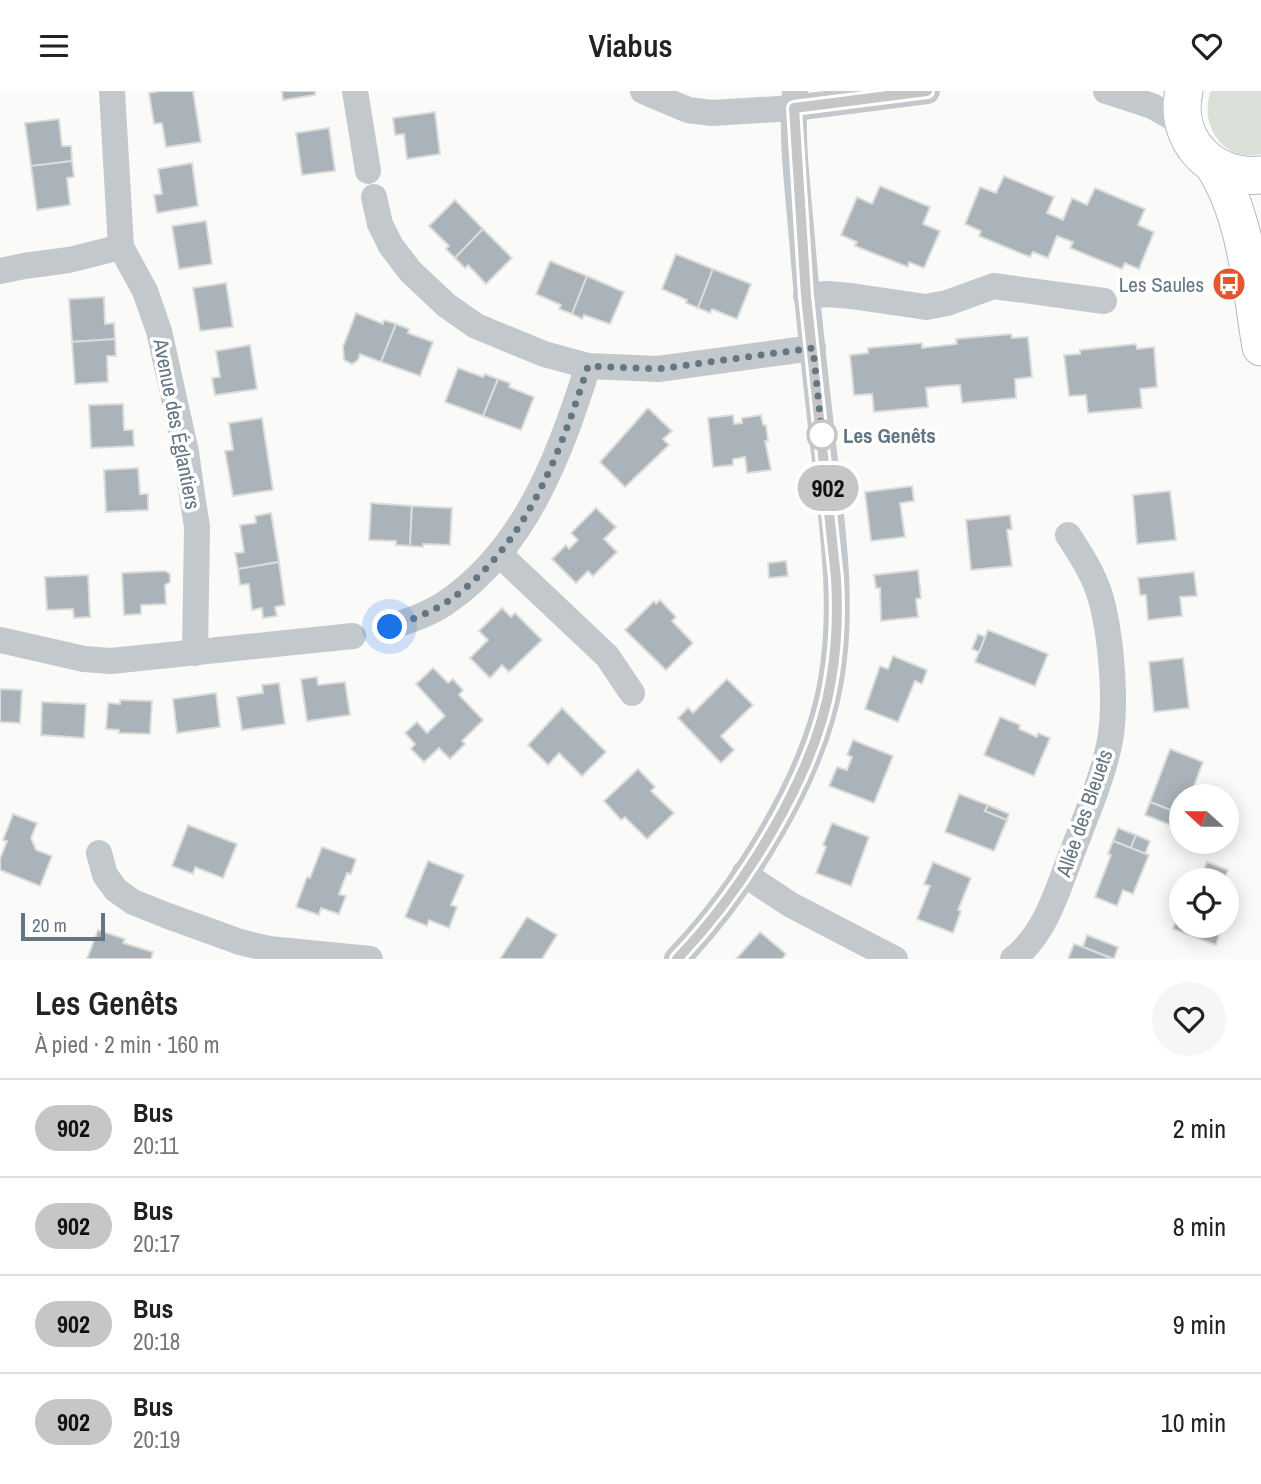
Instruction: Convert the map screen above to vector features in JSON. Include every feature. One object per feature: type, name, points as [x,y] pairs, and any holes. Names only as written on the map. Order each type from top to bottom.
[{"type":"main road","points":[[1184,107],[1197,151],[1214,166],[1232,174],[1261,175]]},
{"type":"main road","points":[[1214,166],[1226,189],[1238,223],[1261,348]]},
{"type":"street","name":"Avenue des Églantiers","points":[[112,91],[121,247],[145,291],[159,331],[186,452],[197,527],[195,653]]},
{"type":"street","points":[[355,91],[368,171]]},
{"type":"street","points":[[643,91],[688,110],[712,113],[794,100],[927,91]]},
{"type":"street","points":[[1106,91],[1153,106],[1184,107]]},
{"type":"street","points":[[677,959],[716,915],[744,874],[801,775],[824,710],[831,681],[837,603],[806,296],[794,100]]},
{"type":"street","points":[[374,197],[380,224],[391,246],[411,271],[446,305],[476,326],[544,354],[588,366],[658,369],[813,348]]},
{"type":"street","points":[[0,271],[24,265],[69,260],[121,247]]},
{"type":"street","points":[[806,296],[851,296],[926,307],[947,303],[994,286],[1104,301]]},
{"type":"street","points":[[390,627],[419,617],[443,604],[470,583],[499,554],[549,473],[588,366]]},
{"type":"street","name":"Allée des Bleuets","points":[[1013,959],[1028,947],[1042,925],[1086,816],[1110,739],[1112,677],[1105,615],[1096,584],[1068,535]]},
{"type":"street","points":[[499,554],[607,656],[632,693]]},
{"type":"street","points":[[0,640],[97,660],[195,653],[353,636]]},
{"type":"street","points":[[99,853],[105,875],[116,890],[134,902],[168,916],[240,942],[269,949],[370,959]]},
{"type":"street","points":[[744,874],[791,905],[895,959]]},
{"type":"shaded area","points":[[1211,91],[1261,91],[1261,154],[1235,153],[1217,138],[1208,116]]},
{"type":"building","points":[[193,91],[201,142],[166,147],[162,123],[154,124],[149,93]]},
{"type":"building","points":[[282,91],[315,91],[315,95],[283,100]]},
{"type":"building","points":[[435,112],[440,154],[407,159],[404,134],[395,135],[393,118]]},
{"type":"building","points":[[59,119],[62,146],[71,146],[72,161],[31,166],[25,123]]},
{"type":"building","points":[[329,128],[335,171],[302,175],[296,133]]},
{"type":"building","points":[[72,161],[74,177],[67,178],[70,205],[37,210],[31,166]]},
{"type":"building","points":[[192,163],[198,206],[157,213],[154,195],[162,194],[158,169]]},
{"type":"building","points":[[1004,176],[1054,197],[1047,213],[1063,220],[1072,198],[1087,205],[1095,188],[1145,209],[1138,225],[1154,232],[1139,269],[1125,263],[1122,269],[1070,248],[1073,242],[1057,236],[1048,258],[1033,252],[1030,257],[979,236],[981,231],[965,224],[980,187],[996,193]]},
{"type":"building","points":[[880,186],[930,207],[923,224],[940,231],[924,268],[909,262],[908,267],[855,246],[857,242],[841,235],[857,197],[872,204]]},
{"type":"building","points":[[455,200],[483,229],[455,258],[446,249],[449,246],[429,226]]},
{"type":"building","points":[[206,221],[212,264],[179,269],[172,226]]},
{"type":"building","points":[[483,229],[512,258],[486,284],[468,265],[465,268],[455,258]]},
{"type":"building","points":[[676,254],[713,269],[698,308],[662,289]]},
{"type":"building","points":[[550,261],[587,276],[572,314],[559,309],[561,305],[536,294]]},
{"type":"building","points":[[713,269],[751,284],[737,319],[712,309],[710,313],[698,308]]},
{"type":"building","points":[[587,276],[624,292],[610,324],[584,315],[582,319],[572,314]]},
{"type":"building","points":[[226,283],[233,327],[200,331],[193,288]]},
{"type":"building","points":[[104,297],[105,324],[114,323],[115,339],[72,342],[69,299]]},
{"type":"building","points":[[356,313],[383,324],[384,320],[396,324],[381,362],[360,354],[358,360],[352,364],[344,360],[343,347]]},
{"type":"building","points":[[396,324],[409,329],[408,333],[433,342],[420,376],[381,362]]},
{"type":"building","points":[[1011,334],[1012,338],[1028,337],[1032,377],[1015,379],[1016,398],[962,403],[960,385],[943,386],[926,388],[928,407],[874,412],[872,394],[854,395],[850,355],[868,353],[868,348],[922,343],[922,348],[957,344],[956,339]]},
{"type":"building","points":[[115,339],[116,356],[107,356],[108,382],[75,384],[72,342]]},
{"type":"building","points":[[1136,344],[1137,349],[1154,347],[1157,387],[1140,389],[1142,408],[1088,413],[1086,395],[1069,396],[1064,355],[1080,354],[1080,350]]},
{"type":"building","points":[[250,345],[257,389],[215,395],[212,378],[220,377],[216,351]]},
{"type":"building","points":[[458,368],[498,379],[483,416],[445,402]]},
{"type":"building","points":[[498,379],[510,383],[509,387],[534,397],[521,430],[483,416]]},
{"type":"building","points":[[123,404],[124,430],[133,430],[134,446],[91,448],[89,405]]},
{"type":"building","points":[[648,408],[672,431],[663,439],[669,445],[625,487],[600,462]]},
{"type":"building","points":[[733,415],[734,424],[742,423],[742,418],[761,415],[763,425],[766,425],[768,441],[765,441],[771,470],[747,473],[745,457],[733,459],[733,465],[713,467],[708,418]]},
{"type":"building","points":[[262,418],[273,490],[233,496],[225,451],[233,450],[229,423]]},
{"type":"building","points":[[138,468],[140,494],[148,494],[148,510],[106,512],[104,470]]},
{"type":"building","points":[[912,486],[914,501],[900,503],[905,537],[871,541],[865,492]]},
{"type":"building","points":[[1170,491],[1176,540],[1137,544],[1133,495]]},
{"type":"building","points":[[371,503],[412,506],[410,546],[396,545],[396,541],[369,540]]},
{"type":"building","points":[[412,506],[452,508],[450,545],[410,546]]},
{"type":"building","points":[[596,508],[616,527],[604,539],[617,552],[593,576],[588,571],[576,583],[552,559],[566,545],[569,549],[578,540],[571,533]]},
{"type":"building","points":[[271,513],[279,562],[238,569],[235,553],[244,552],[240,525],[256,523],[255,516]]},
{"type":"building","points":[[1010,515],[1012,529],[1007,530],[1012,566],[971,570],[966,520]]},
{"type":"building","points":[[786,561],[788,576],[769,578],[768,563]]},
{"type":"building","points":[[279,562],[285,605],[275,607],[277,616],[263,618],[262,608],[252,610],[249,584],[240,585],[238,569]]},
{"type":"building","points":[[918,570],[921,598],[916,599],[918,617],[881,621],[880,588],[876,588],[874,575]]},
{"type":"building","points":[[165,571],[170,574],[170,582],[165,585],[166,604],[141,605],[141,614],[124,615],[122,573]]},
{"type":"building","points":[[1194,572],[1197,596],[1180,597],[1182,616],[1148,620],[1146,595],[1140,595],[1138,578]]},
{"type":"building","points":[[88,575],[90,617],[74,618],[73,609],[47,610],[45,577]]},
{"type":"building","points":[[660,600],[676,617],[672,621],[693,643],[666,670],[625,630],[654,601],[656,604]]},
{"type":"building","points":[[502,608],[511,617],[515,613],[542,640],[509,672],[502,665],[490,678],[470,658],[488,640],[479,631]]},
{"type":"building","points":[[988,630],[1048,654],[1035,686],[975,662]]},
{"type":"building","points":[[978,634],[985,637],[979,652],[972,649]]},
{"type":"building","points":[[893,656],[927,670],[922,684],[915,681],[898,722],[865,709],[880,666],[888,669]]},
{"type":"building","points":[[1183,658],[1189,708],[1154,712],[1149,662]]},
{"type":"building","points":[[433,668],[448,683],[453,679],[463,690],[459,695],[483,720],[462,741],[465,744],[450,759],[439,748],[424,762],[411,749],[415,744],[405,733],[417,722],[427,733],[445,716],[416,684]]},
{"type":"building","points":[[317,677],[318,685],[345,682],[350,715],[307,721],[301,679]]},
{"type":"building","points":[[727,679],[753,705],[721,736],[734,750],[721,763],[678,718],[688,708],[693,713]]},
{"type":"building","points":[[279,683],[285,724],[242,730],[237,697],[263,693],[262,685]]},
{"type":"building","points":[[0,689],[22,690],[20,723],[0,722]]},
{"type":"building","points":[[216,693],[220,727],[177,733],[173,699]]},
{"type":"building","points":[[120,700],[152,701],[150,734],[119,733],[119,730],[106,729],[108,703],[120,704]]},
{"type":"building","points":[[42,702],[86,704],[84,738],[41,735]]},
{"type":"building","points":[[562,708],[606,752],[582,776],[559,753],[548,765],[528,745]]},
{"type":"building","points":[[1000,717],[1020,725],[1019,729],[1037,737],[1038,733],[1050,738],[1034,776],[984,755]]},
{"type":"building","points":[[853,740],[893,756],[874,803],[829,786],[837,767],[847,770],[852,757],[847,755]]},
{"type":"building","points":[[1170,749],[1203,762],[1195,784],[1169,784],[1169,809],[1150,802]]},
{"type":"building","points":[[638,769],[655,787],[651,791],[674,813],[647,839],[625,817],[621,820],[604,801]]},
{"type":"building","points":[[959,794],[988,805],[985,811],[1007,820],[994,851],[945,832]]},
{"type":"building","points":[[1150,802],[1169,809],[1169,824],[1145,815]]},
{"type":"building","points":[[988,805],[1009,814],[1007,820],[985,811]]},
{"type":"building","points":[[13,814],[37,823],[31,838],[36,850],[52,856],[40,886],[0,870],[0,859],[7,841],[3,840]]},
{"type":"building","points":[[832,823],[869,837],[851,886],[816,873]]},
{"type":"building","points":[[188,825],[237,844],[223,878],[195,867],[193,874],[172,866]]},
{"type":"building","points":[[1118,828],[1136,835],[1131,848],[1113,841]]},
{"type":"building","points":[[1136,835],[1150,841],[1145,854],[1131,848]]},
{"type":"building","points":[[1113,841],[1149,855],[1133,894],[1123,890],[1117,906],[1095,897],[1111,855],[1108,854]]},
{"type":"building","points":[[322,847],[356,859],[339,894],[346,896],[339,914],[321,908],[319,915],[296,907]]},
{"type":"building","points":[[428,861],[464,875],[451,905],[457,907],[449,928],[429,920],[427,926],[405,917]]},
{"type":"building","points":[[933,862],[971,878],[958,910],[961,911],[953,933],[917,919],[930,886],[924,884]]},
{"type":"building","points":[[1207,862],[1223,868],[1204,868]]},
{"type":"building","points":[[527,917],[557,935],[542,959],[500,959]]},
{"type":"building","points":[[98,930],[125,939],[123,943],[153,952],[151,959],[87,959]]},
{"type":"building","points":[[760,932],[786,954],[782,959],[736,959]]},
{"type":"building","points":[[1087,935],[1118,947],[1114,959],[1083,947]]},
{"type":"building","points":[[1197,938],[1218,938],[1216,945]]},
{"type":"building","points":[[1074,944],[1083,947],[1113,959],[1068,959]]},
{"type":"bus line","name":"902","points":[[677,959],[716,915],[777,821],[801,775],[824,710],[831,681],[837,603],[836,578],[806,296],[794,108],[927,91]]},
{"type":"place","name":"Les Saules","points":[[1229,284]]},
{"type":"place","name":"Les Genêts","points":[[822,435]]},
{"type":"route","points":[[390,627],[419,617],[443,604],[470,583],[499,554],[515,533],[549,473],[588,366],[658,369],[813,348],[822,435]]}]
